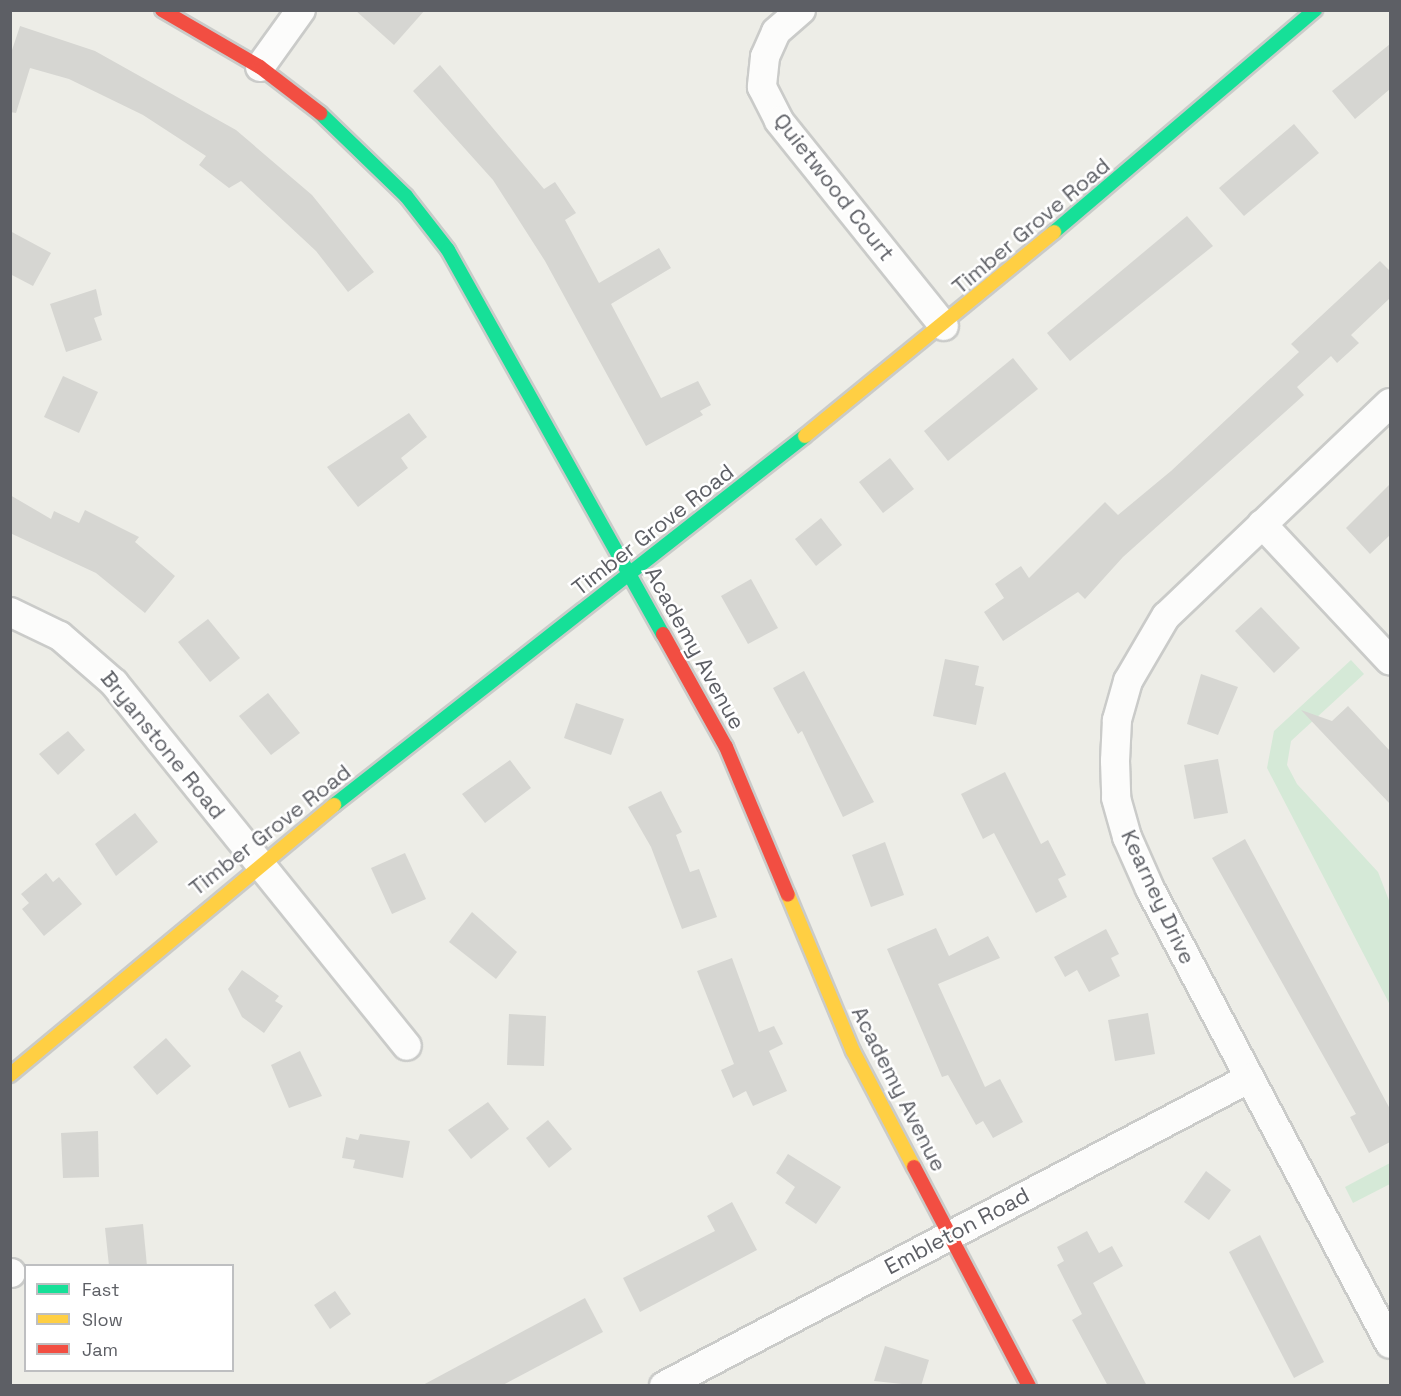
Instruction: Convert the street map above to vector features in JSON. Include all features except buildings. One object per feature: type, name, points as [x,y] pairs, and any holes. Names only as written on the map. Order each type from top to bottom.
[{"type":"street","name":"Academy Avenue","points":[[162,10],[260,68],[363,151],[448,250],[726,747],[853,1051],[1029,1386]]},
{"type":"street","points":[[260,68],[301,10]]},
{"type":"street","name":"Quietwood Court","points":[[801,10],[776,32],[765,57],[762,87],[779,121],[944,326]]},
{"type":"street","name":"Timber Grove Road","points":[[10,1075],[260,863],[630,575],[944,326],[1315,10]]},
{"type":"street","name":"Kearney Drive","points":[[1390,403],[1262,524],[1204,575],[1142,650],[1117,720],[1115,761],[1116,798],[1126,837],[1390,1344]]},
{"type":"street","points":[[1262,524],[1390,661]]},
{"type":"street","name":"Bryanstone Road","points":[[10,612],[87,655],[260,863],[407,1046]]},
{"type":"street","name":"Embleton Road","points":[[664,1386],[1250,1078]]},
{"type":"green space","points":[[1351,660],[1364,674],[1291,741],[1287,765],[1297,784],[1378,872],[1390,903],[1390,1005],[1267,768],[1274,731]]},
{"type":"green space","points":[[1390,1163],[1390,1184],[1353,1203],[1345,1187]]},
{"type":"traffic: fast","points":[[1054,232],[1315,10]]},
{"type":"traffic: fast","points":[[320,113],[406,196],[448,250],[663,634]]},
{"type":"traffic: fast","points":[[334,805],[805,436]]},
{"type":"traffic: slow","points":[[805,436],[1054,232]]},
{"type":"traffic: slow","points":[[10,1075],[334,805]]},
{"type":"traffic: slow","points":[[788,895],[853,1051],[914,1167]]},
{"type":"traffic: jam","points":[[162,10],[260,67],[320,113]]},
{"type":"traffic: jam","points":[[663,634],[726,747],[788,895]]},
{"type":"traffic: jam","points":[[914,1167],[1029,1386]]}]
